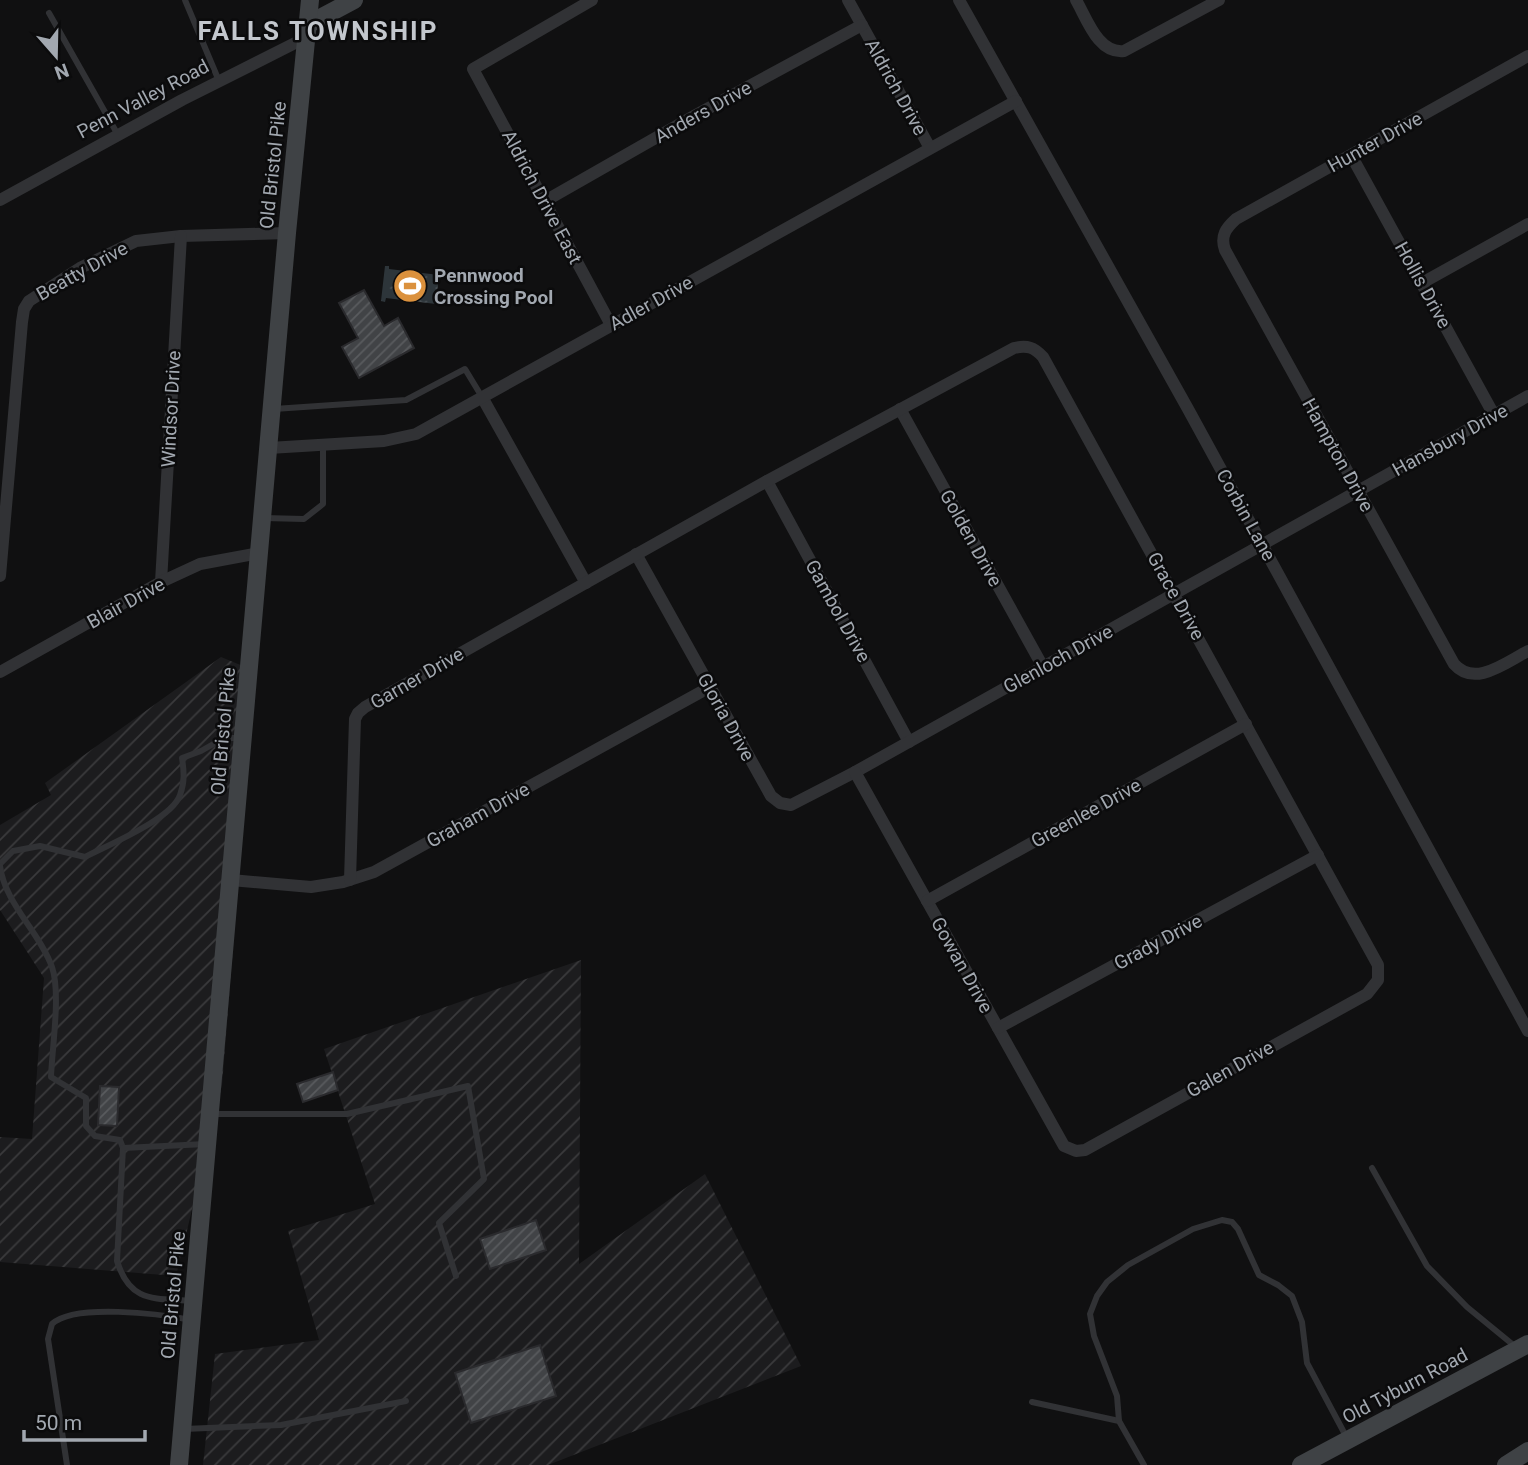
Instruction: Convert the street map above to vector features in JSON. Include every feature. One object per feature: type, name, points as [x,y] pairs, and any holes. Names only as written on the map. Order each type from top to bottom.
[{"type":"main road","name":"Old Bristol Pike","points":[[179,1465],[287,233],[310,0]]},
{"type":"main road","name":"Penn Valley Road","points":[[308,30],[354,0]]},
{"type":"main road","name":"Old Tyburn Road","points":[[1301,1465],[1523,1347]]},
{"type":"main road","points":[[1506,1465],[1528,1451]]},
{"type":"street","name":"Aldrich Drive East","points":[[592,0],[474,69],[611,326]]},
{"type":"street","name":"Aldrich Drive","points":[[848,0],[930,148]]},
{"type":"street","points":[[1076,0],[1105,48],[1117,51],[1124,51],[1219,0]]},
{"type":"street","name":"Corbin Lane","points":[[962,1],[1528,1031]]},
{"type":"street","name":"Anders Drive","points":[[545,201],[862,25]]},
{"type":"street","name":"Penn Valley Road","points":[[0,200],[219,82],[308,30]]},
{"type":"street","name":"Hunter Drive","points":[[1225,231],[1236,219],[1528,56]]},
{"type":"street","name":"Adler Drive","points":[[269,448],[404,438],[416,434],[1016,101]]},
{"type":"street","name":"Hollis Drive","points":[[1351,155],[1494,415]]},
{"type":"street","points":[[1422,283],[1528,224]]},
{"type":"street","name":"Hampton Drive","points":[[1225,231],[1225,250],[1454,664],[1465,673],[1481,675],[1528,651]]},
{"type":"street","name":"Beatty Drive","points":[[0,576],[24,309],[29,301],[80,268],[136,241],[181,236],[287,233]]},
{"type":"street","name":"Windsor Drive","points":[[161,582],[181,236]]},
{"type":"street","name":"Grace Drive","points":[[900,409],[1014,348],[1023,346],[1037,350],[1378,965],[1378,980]]},
{"type":"street","name":"Hansbury Drive","points":[[1263,546],[1528,396]]},
{"type":"street","points":[[482,397],[586,583]]},
{"type":"street","name":"Garner Drive","points":[[350,880],[355,719],[365,707],[766,481],[900,409]]},
{"type":"street","name":"Golden Drive","points":[[900,409],[1043,667]]},
{"type":"street","name":"Gambol Drive","points":[[766,481],[909,742]]},
{"type":"street","name":"Glenloch Drive","points":[[855,772],[1263,546]]},
{"type":"street","name":"Blair Drive","points":[[0,671],[161,582],[200,564],[259,553]]},
{"type":"street","name":"Gloria Drive","points":[[636,554],[771,796],[780,803],[796,803],[855,772]]},
{"type":"street","name":"Graham Drive","points":[[231,880],[311,887],[350,880],[374,872],[710,687]]},
{"type":"street","name":"Greenlee Drive","points":[[927,901],[1246,724]]},
{"type":"street","name":"Gowan Drive","points":[[855,772],[1064,1146],[1076,1151]]},
{"type":"street","name":"Grady Drive","points":[[998,1028],[1318,855]]},
{"type":"street","name":"Galen Drive","points":[[1076,1151],[1085,1150],[1367,994],[1378,980]]},
{"type":"lane","points":[[186,0],[219,82]]},
{"type":"lane","points":[[49,13],[118,135]]},
{"type":"lane","points":[[272,409],[406,400],[465,369],[482,397]]},
{"type":"lane","points":[[262,519],[304,519],[323,504],[323,444]]},
{"type":"lane","points":[[193,1301],[150,1297],[134,1291],[121,1275],[117,1261],[123,1148],[120,1140],[95,1136],[86,1126],[86,1098],[51,1077],[55,983],[51,966],[2,882],[0,865],[13,850],[40,846],[85,857],[153,822],[180,798],[184,777],[182,758],[224,738],[243,738]]},
{"type":"lane","points":[[209,1114],[347,1114],[468,1086],[484,1179],[439,1223],[456,1276]]},
{"type":"lane","points":[[123,1148],[206,1144]]},
{"type":"lane","points":[[1372,1168],[1427,1266],[1467,1307],[1523,1347]]},
{"type":"lane","points":[[1144,1465],[1119,1421],[1117,1396],[1094,1336],[1090,1314],[1097,1296],[1107,1282],[1128,1265],[1194,1229],[1223,1220],[1232,1222],[1238,1229],[1259,1275],[1292,1296],[1303,1322],[1307,1363],[1348,1440]]},
{"type":"lane","points":[[67,1465],[48,1339],[52,1324],[67,1315],[111,1313],[165,1315],[192,1320]]},
{"type":"lane","points":[[182,1429],[281,1426],[406,1401]]},
{"type":"lane","points":[[1032,1402],[1119,1421]]},
{"type":"shaded area","points":[[221,657],[255,671],[222,1085],[176,1276],[0,1262],[0,1137],[32,1139],[44,978],[0,910],[0,825],[51,795],[45,783]]},
{"type":"shaded area","points":[[581,960],[579,1264],[705,1174],[801,1366],[548,1465],[203,1465],[215,1354],[319,1340],[288,1231],[375,1204],[324,1049]]},
{"type":"water","name":"Pennwood Crossing Pool","points":[[385,266],[389,266],[389,269],[439,275],[436,304],[386,298],[385,302],[381,301]]},
{"type":"building","points":[[364,290],[384,326],[398,318],[414,348],[359,378],[342,347],[358,338],[339,303]]},
{"type":"building","points":[[333,1072],[338,1090],[303,1102],[297,1084]]},
{"type":"building","points":[[100,1086],[119,1087],[117,1126],[98,1125]]},
{"type":"building","points":[[536,1220],[546,1250],[490,1269],[480,1239]]},
{"type":"building","points":[[540,1345],[556,1396],[471,1423],[455,1373]]},
{"type":"place","name":"Pennwood Crossing Pool","points":[[410,286]]},
{"type":"district","name":"FALLS TOWNSHIP","points":[[318,31]]}]
